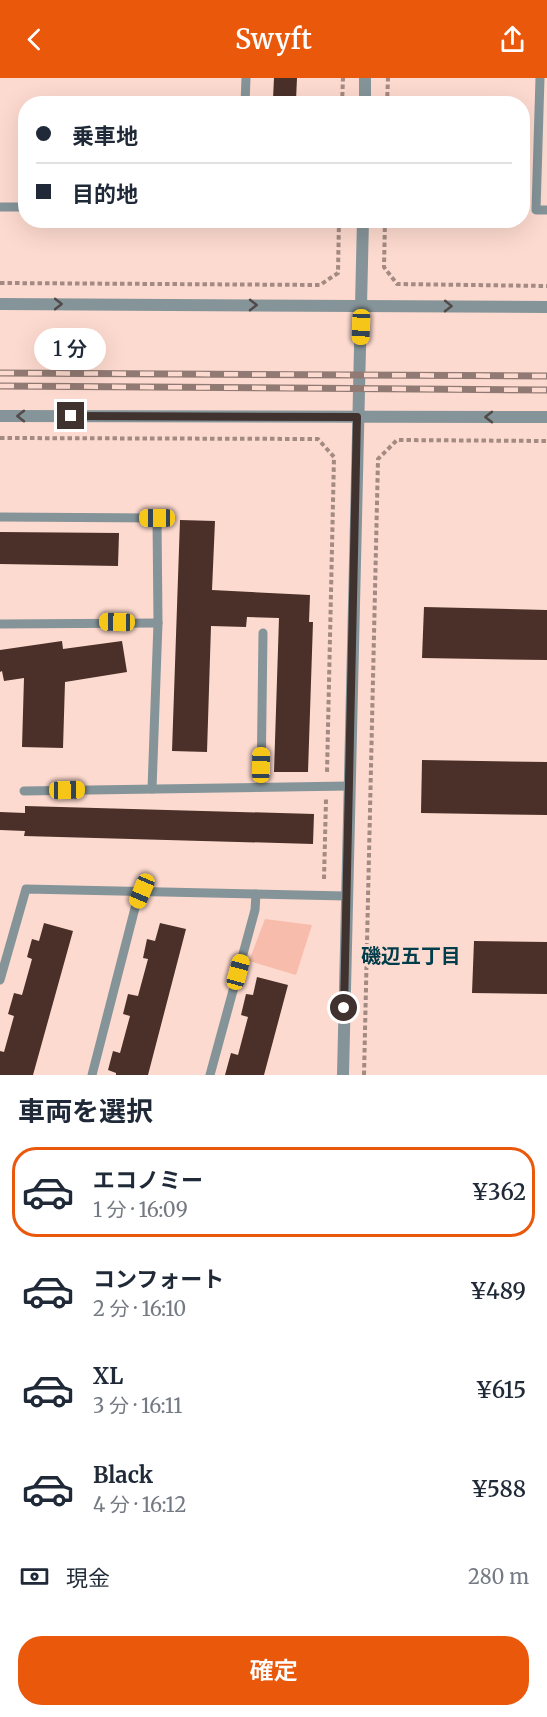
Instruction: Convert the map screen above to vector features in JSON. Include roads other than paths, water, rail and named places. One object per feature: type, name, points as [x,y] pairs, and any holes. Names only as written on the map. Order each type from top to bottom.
[{"type":"street","points":[[365,78],[365,96]]},
{"type":"street","points":[[343,1075],[363,228]]},
{"type":"street","points":[[0,304],[547,307]]},
{"type":"street","points":[[0,416],[547,417]]},
{"type":"lane","points":[[245,96],[246,78]]},
{"type":"lane","points":[[540,78],[536,210],[547,210]]},
{"type":"lane","points":[[0,207],[18,207]]},
{"type":"lane","points":[[0,517],[157,518],[158,623],[152,789]]},
{"type":"lane","points":[[0,624],[158,623]]},
{"type":"lane","points":[[261,787],[263,633]]},
{"type":"lane","points":[[24,791],[349,786]]},
{"type":"lane","points":[[0,980],[26,889],[346,896]]},
{"type":"lane","points":[[92,1075],[135,908],[142,891]]},
{"type":"lane","points":[[210,1075],[255,910],[256,894]]},
{"type":"railway","points":[[0,373],[547,376]]},
{"type":"railway","points":[[0,386],[547,390]]},
{"type":"district","name":"磯辺五丁目","points":[[411,955]]}]
